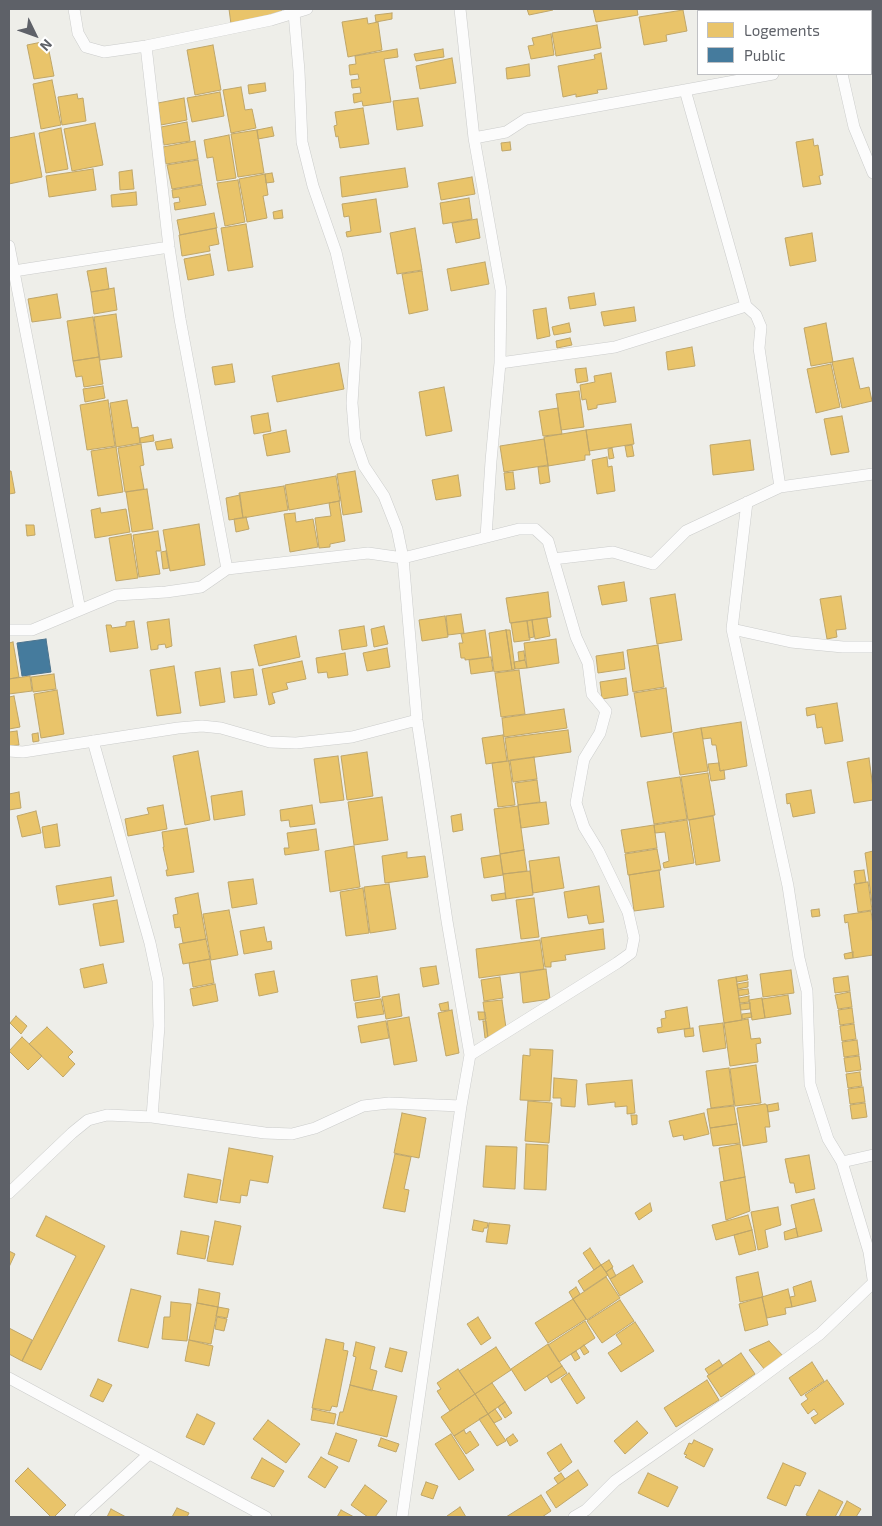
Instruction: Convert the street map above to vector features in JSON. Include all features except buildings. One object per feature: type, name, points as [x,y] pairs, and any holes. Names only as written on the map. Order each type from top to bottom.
[{"type":"street","points":[[74,9],[78,33],[86,48],[104,52],[146,46],[307,9]]},
{"type":"street","points":[[460,9],[474,138],[501,290],[500,363],[486,537]]},
{"type":"street","points":[[294,13],[302,142],[313,186],[336,252],[356,340],[352,403],[355,440],[364,466],[384,496],[397,529],[403,558],[417,720],[470,1055],[402,1517]]},
{"type":"street","points":[[146,46],[169,247],[180,319],[227,569]]},
{"type":"street","points":[[474,138],[506,132],[526,119],[768,75]]},
{"type":"street","points":[[842,75],[854,127],[873,173]]},
{"type":"street","points":[[686,90],[746,306],[756,315],[761,328],[759,348],[780,487]]},
{"type":"street","points":[[14,272],[169,247]]},
{"type":"street","points":[[9,248],[80,610]]},
{"type":"street","points":[[500,363],[615,347],[746,306]]},
{"type":"street","points":[[553,559],[613,552],[653,564],[686,532],[780,487],[873,474]]},
{"type":"street","points":[[574,1517],[586,1510],[615,1481],[742,1392],[820,1334],[873,1281],[869,1252],[842,1162],[828,1139],[810,1084],[807,991],[788,886],[732,629],[747,502]]},
{"type":"street","points":[[9,630],[32,630],[116,595],[166,592],[201,587],[227,569],[368,553],[403,558],[519,529],[535,529],[548,541],[576,637],[588,664],[592,694],[606,711],[600,733],[584,759],[576,803],[584,827],[598,850],[628,912],[634,938],[631,953],[617,963],[470,1055]]},
{"type":"street","points":[[732,629],[791,642],[843,647],[873,647]]},
{"type":"street","points":[[9,751],[23,752],[202,726],[221,728],[270,742],[296,743],[352,736],[417,720]]},
{"type":"street","points":[[93,741],[150,943],[158,980],[159,1026],[152,1117]]},
{"type":"street","points":[[9,1193],[88,1120],[107,1115],[152,1117],[266,1133],[292,1134],[315,1128],[363,1106],[389,1103],[461,1106]]},
{"type":"street","points":[[842,1162],[873,1155]]},
{"type":"street","points":[[9,1378],[148,1455],[266,1517]]},
{"type":"street","points":[[80,1517],[148,1455]]}]
